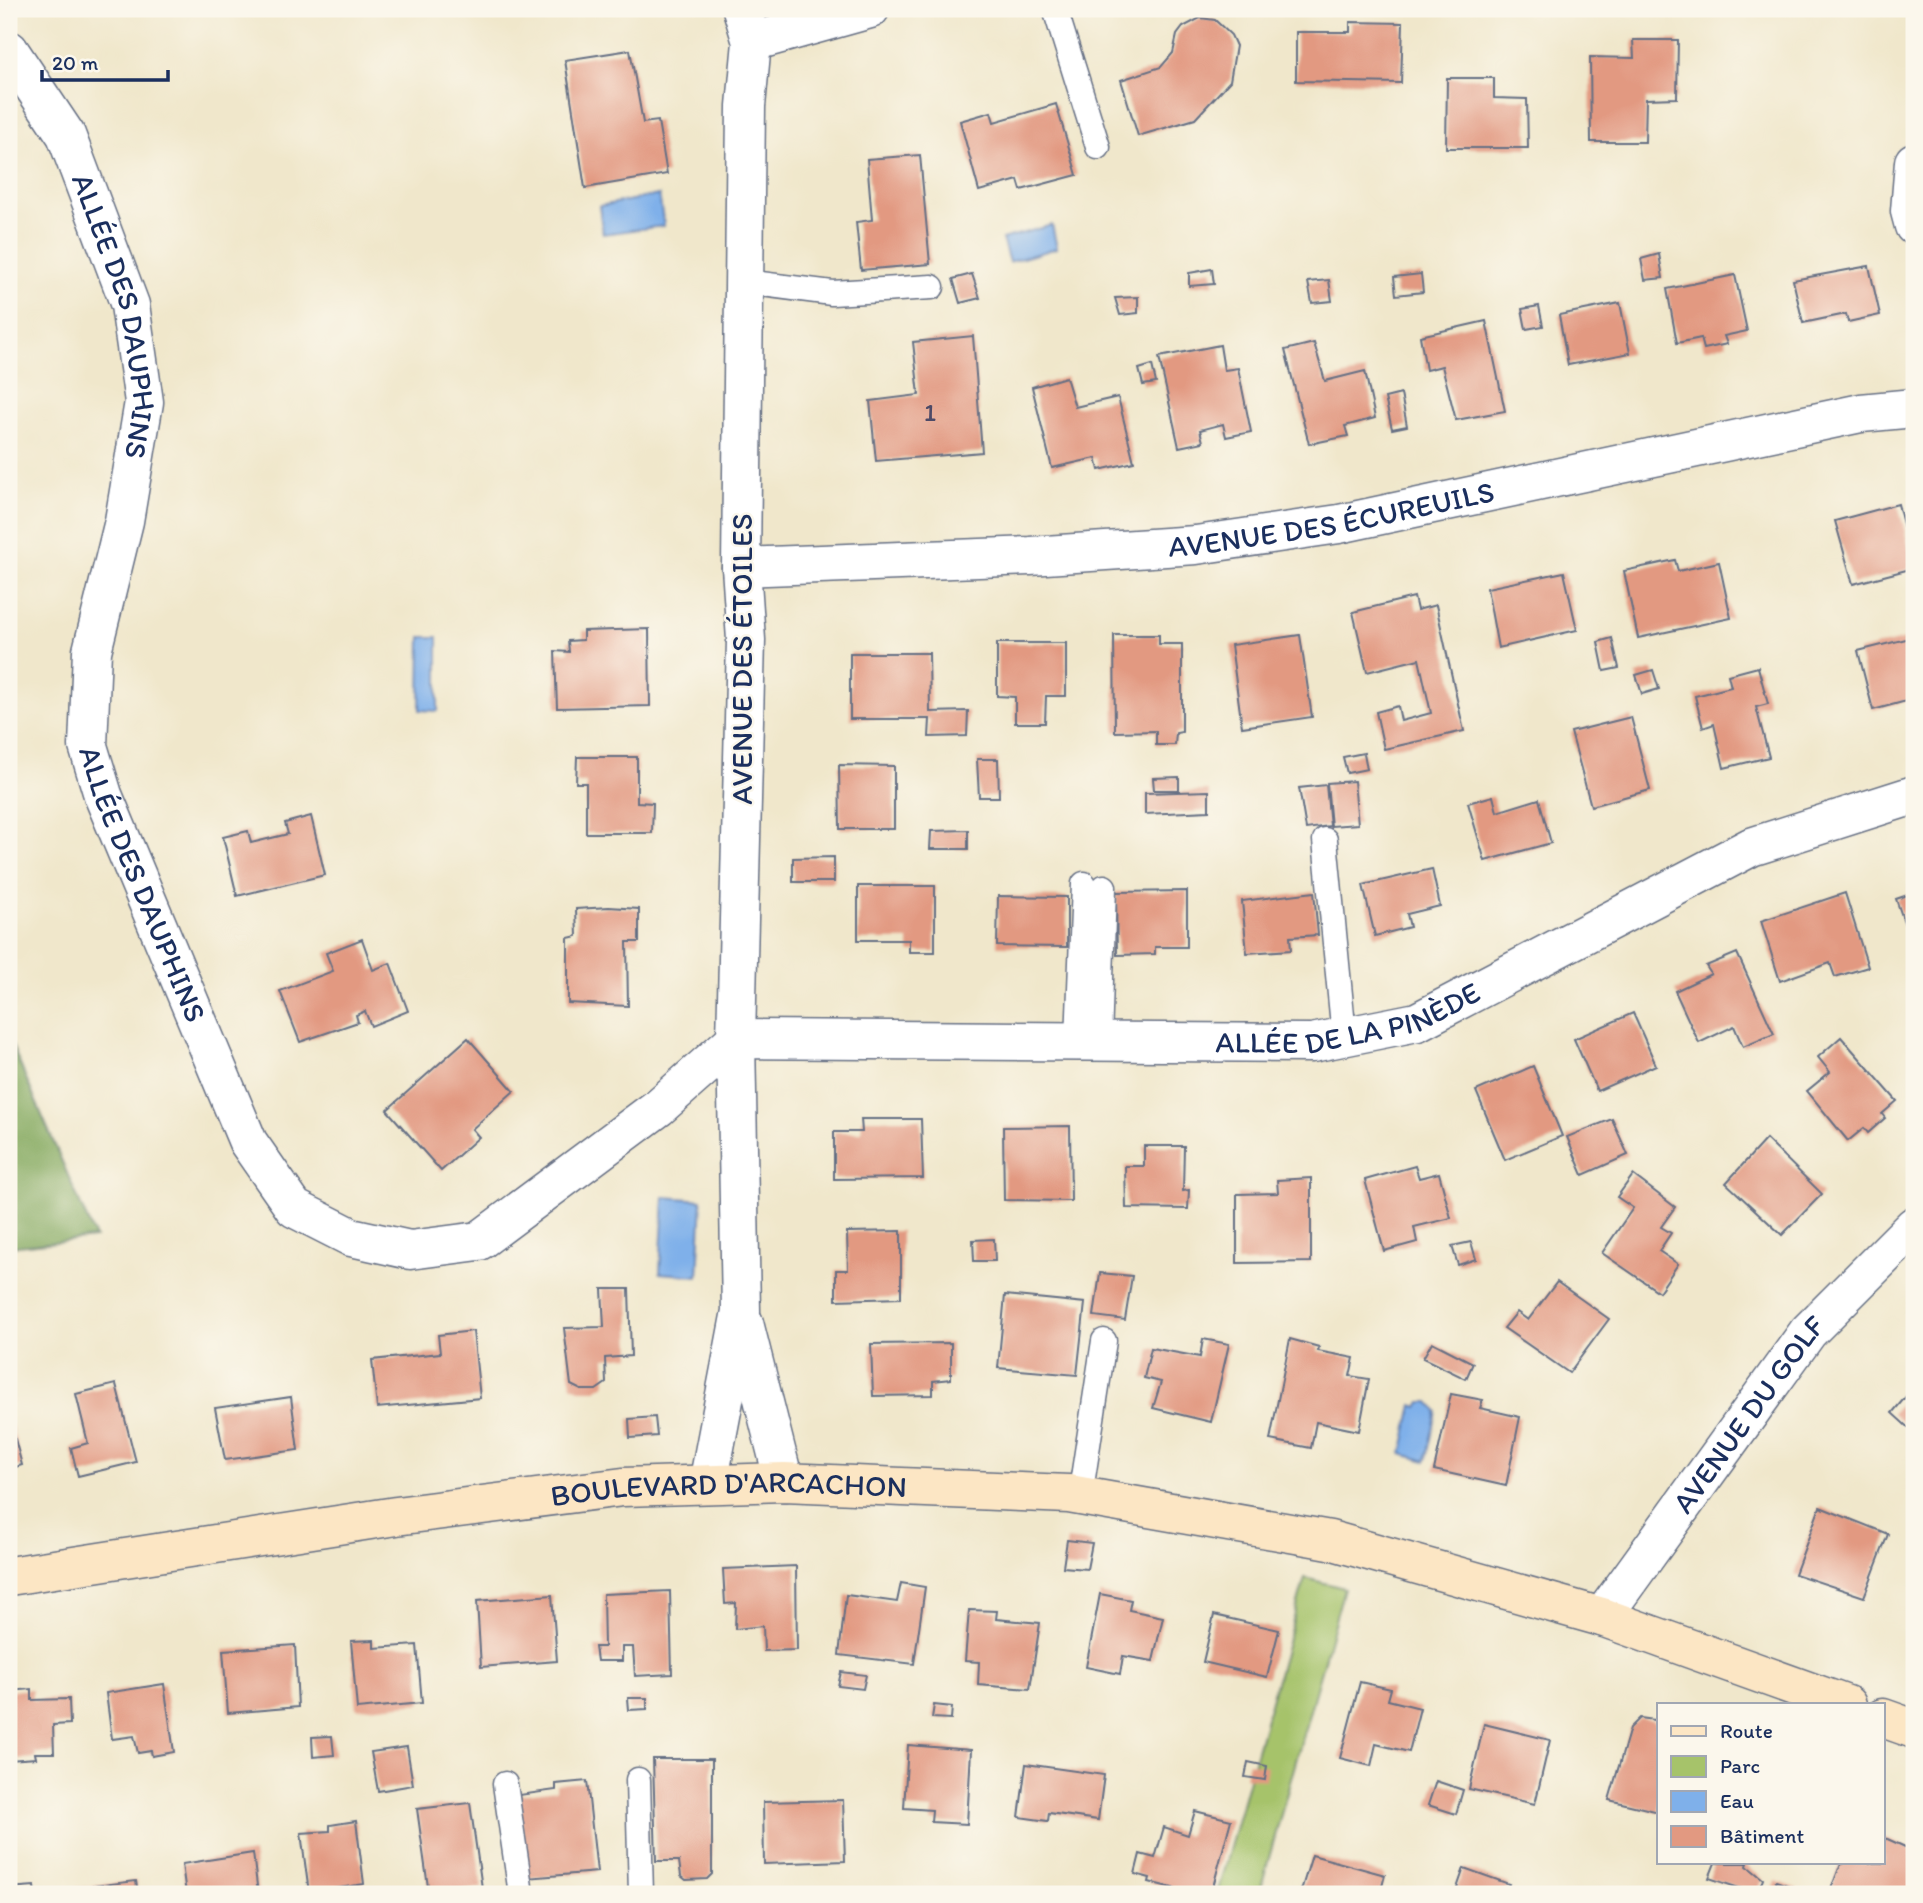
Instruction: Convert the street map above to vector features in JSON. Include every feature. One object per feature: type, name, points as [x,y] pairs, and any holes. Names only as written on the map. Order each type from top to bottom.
[{"type":"main road","name":"BOULEVARD D'ARCACHON","points":[[9,1576],[396,1516],[623,1487],[784,1482],[1080,1497],[1330,1540],[1602,1618],[1841,1703]]},
{"type":"main road","points":[[1884,1718],[1914,1729]]},
{"type":"street","points":[[747,26],[870,9]]},
{"type":"street","name":"AVENUE DES ÉTOILES","points":[[708,1484],[741,1311],[736,1039],[746,640],[741,567],[747,26]]},
{"type":"street","name":"ALLÉE DES DAUPHINS","points":[[9,50],[66,135],[130,305],[144,402],[124,521],[92,651],[88,746],[103,795],[248,1142],[294,1208],[351,1237],[410,1250],[479,1241],[659,1107],[736,1039]]},
{"type":"street","points":[[1914,162],[1910,211],[1914,226]]},
{"type":"street","name":"AVENUE DES ÉCUREUILS","points":[[741,567],[1030,556],[1196,545],[1339,524],[1861,413],[1914,408]]},
{"type":"street","name":"ALLÉE DE LA PINÈDE","points":[[736,1039],[1312,1043],[1417,1022],[1751,847],[1914,795]]},
{"type":"street","name":"AVENUE DU GOLF","points":[[1602,1618],[1808,1332],[1914,1226]]},
{"type":"street","name":"AVENUE DES ÉTOILES","points":[[741,1311],[784,1482]]},
{"type":"lane","points":[[1055,9],[1098,147]]},
{"type":"lane","points":[[746,282],[832,293],[932,287]]},
{"type":"lane","points":[[1325,840],[1344,1037]]},
{"type":"lane","points":[[1088,1041],[1094,885]]},
{"type":"lane","points":[[1080,1497],[1104,1341]]},
{"type":"lane","points":[[638,1780],[641,1894]]},
{"type":"lane","points":[[505,1784],[521,1894]]},
{"type":"green space","points":[[9,1039],[95,1238],[9,1247]]},
{"type":"green space","points":[[1305,1578],[1344,1588],[1259,1894],[1217,1894]]},
{"type":"water","points":[[659,195],[664,226],[603,234],[599,206]]},
{"type":"water","points":[[1052,225],[1057,248],[1009,262],[1002,239]]},
{"type":"water","points":[[421,637],[438,637],[438,711],[420,710]]},
{"type":"water","points":[[664,1197],[702,1200],[698,1276],[660,1273]]},
{"type":"water","points":[[1421,1402],[1429,1402],[1437,1411],[1426,1461],[1402,1454],[1413,1405],[1418,1407]]},
{"type":"building","points":[[1200,18],[1215,20],[1231,35],[1236,46],[1230,81],[1195,119],[1138,136],[1121,80],[1161,67],[1173,53],[1177,35],[1183,27]]},
{"type":"building","points":[[1350,22],[1403,23],[1401,83],[1296,81],[1296,32],[1350,32]]},
{"type":"building","points":[[1633,40],[1678,40],[1677,98],[1646,99],[1645,142],[1591,142],[1590,57],[1634,58]]},
{"type":"building","points":[[630,50],[643,123],[658,121],[667,174],[585,188],[565,60]]},
{"type":"building","points":[[1447,78],[1494,78],[1494,98],[1527,99],[1528,148],[1446,148]]},
{"type":"building","points":[[1056,104],[1077,175],[1021,190],[1018,180],[979,191],[960,121],[991,112],[994,122]]},
{"type":"building","points":[[920,155],[930,264],[861,270],[856,222],[872,220],[867,159]]},
{"type":"building","points":[[1659,254],[1663,278],[1645,280],[1641,259]]},
{"type":"building","points":[[1869,266],[1880,315],[1848,322],[1846,314],[1803,323],[1793,280]]},
{"type":"building","points":[[1212,269],[1214,284],[1189,286],[1189,273]]},
{"type":"building","points":[[972,274],[980,298],[960,303],[953,279]]},
{"type":"building","points":[[1421,274],[1423,292],[1396,295],[1394,277]]},
{"type":"building","points":[[1735,275],[1747,331],[1724,336],[1727,344],[1704,349],[1701,338],[1677,343],[1667,289]]},
{"type":"building","points":[[1329,280],[1332,301],[1312,303],[1308,282]]},
{"type":"building","points":[[1138,297],[1138,313],[1120,315],[1115,298]]},
{"type":"building","points":[[1620,303],[1630,353],[1568,365],[1559,315]]},
{"type":"building","points":[[1539,306],[1543,326],[1526,329],[1522,309]]},
{"type":"building","points":[[1486,321],[1505,411],[1456,420],[1442,366],[1426,370],[1420,336]]},
{"type":"building","points":[[973,336],[982,452],[876,461],[870,401],[919,395],[913,342]]},
{"type":"building","points":[[1314,343],[1325,381],[1365,371],[1375,418],[1345,426],[1348,436],[1309,444],[1285,350]]},
{"type":"building","points":[[1220,345],[1224,370],[1238,368],[1251,432],[1226,437],[1223,424],[1200,430],[1203,442],[1179,447],[1159,357]]},
{"type":"building","points":[[1152,365],[1156,383],[1143,385],[1139,369]]},
{"type":"building","points":[[1066,377],[1075,407],[1118,397],[1134,462],[1099,470],[1096,458],[1052,468],[1032,387]]},
{"type":"building","points":[[1401,394],[1407,426],[1392,429],[1385,398]]},
{"type":"building","points":[[1898,504],[1914,568],[1853,584],[1835,521]]},
{"type":"building","points":[[1675,560],[1678,571],[1719,562],[1731,618],[1638,638],[1624,571]]},
{"type":"building","points":[[1564,572],[1577,630],[1498,648],[1487,588]]},
{"type":"building","points":[[1414,597],[1417,610],[1436,605],[1464,731],[1384,749],[1376,712],[1398,706],[1401,721],[1431,713],[1419,659],[1367,672],[1353,612]]},
{"type":"building","points":[[649,629],[650,706],[557,708],[555,651],[569,652],[568,641],[583,640],[583,631]]},
{"type":"building","points":[[1114,635],[1159,635],[1159,644],[1182,644],[1182,732],[1176,733],[1175,745],[1156,745],[1156,731],[1115,732]]},
{"type":"building","points":[[1300,635],[1312,717],[1242,727],[1231,645]]},
{"type":"building","points":[[1914,637],[1914,699],[1873,710],[1858,651]]},
{"type":"building","points":[[1612,638],[1619,668],[1604,671],[1598,642]]},
{"type":"building","points":[[997,643],[1066,643],[1066,696],[1046,696],[1045,723],[1015,723],[1015,697],[997,696]]},
{"type":"building","points":[[850,653],[929,653],[930,712],[968,711],[967,736],[929,737],[930,719],[850,719]]},
{"type":"building","points":[[1758,667],[1768,704],[1756,707],[1769,757],[1724,768],[1714,724],[1703,728],[1695,696],[1731,687],[1728,675]]},
{"type":"building","points":[[1653,670],[1659,689],[1642,694],[1636,675]]},
{"type":"building","points":[[1631,717],[1650,790],[1591,806],[1571,732]]},
{"type":"building","points":[[1364,753],[1367,769],[1347,773],[1343,757]]},
{"type":"building","points":[[577,757],[637,757],[637,802],[653,803],[652,833],[586,833],[586,783],[576,783]]},
{"type":"building","points":[[977,759],[998,759],[999,797],[979,797]]},
{"type":"building","points":[[839,765],[894,766],[894,829],[840,829]]},
{"type":"building","points":[[1179,777],[1179,790],[1154,790],[1153,778]]},
{"type":"building","points":[[1354,781],[1358,824],[1331,826],[1327,783]]},
{"type":"building","points":[[1326,785],[1330,826],[1306,829],[1299,788]]},
{"type":"building","points":[[1209,791],[1209,811],[1145,814],[1145,793]]},
{"type":"building","points":[[1493,796],[1497,812],[1539,799],[1551,843],[1485,861],[1468,803]]},
{"type":"building","points":[[311,816],[325,875],[237,896],[223,837],[248,831],[251,843],[288,834],[285,823]]},
{"type":"building","points":[[968,830],[968,849],[930,849],[931,831]]},
{"type":"building","points":[[834,857],[834,882],[793,882],[793,858]]},
{"type":"building","points":[[1432,869],[1440,906],[1407,914],[1410,927],[1375,936],[1363,885]]},
{"type":"building","points":[[858,886],[935,886],[935,952],[909,952],[909,940],[858,940]]},
{"type":"building","points":[[1187,891],[1187,947],[1155,947],[1155,954],[1117,955],[1116,892]]},
{"type":"building","points":[[1314,892],[1318,935],[1290,937],[1291,950],[1247,953],[1242,901]]},
{"type":"building","points":[[1845,893],[1868,967],[1835,977],[1830,963],[1780,981],[1761,921]]},
{"type":"building","points":[[1914,893],[1914,951],[1896,899]]},
{"type":"building","points":[[998,896],[1067,897],[1067,947],[997,946]]},
{"type":"building","points":[[576,909],[639,909],[639,942],[627,942],[628,1006],[568,1003],[568,938],[577,936]]},
{"type":"building","points":[[362,939],[373,970],[390,963],[408,1011],[371,1026],[365,1011],[356,1015],[358,1022],[300,1042],[280,991],[333,971],[326,953]]},
{"type":"building","points":[[1737,953],[1774,1034],[1743,1047],[1734,1026],[1699,1043],[1675,991],[1711,974],[1706,966]]},
{"type":"building","points":[[1633,1013],[1656,1065],[1597,1091],[1574,1039]]},
{"type":"building","points":[[1841,1037],[1897,1101],[1882,1114],[1885,1118],[1868,1133],[1864,1128],[1848,1141],[1807,1091],[1830,1072],[1818,1057]]},
{"type":"building","points":[[468,1038],[514,1091],[472,1129],[479,1137],[441,1171],[387,1110]]},
{"type":"building","points":[[1533,1066],[1562,1136],[1505,1160],[1476,1091]]},
{"type":"building","points":[[861,1119],[921,1119],[923,1178],[834,1179],[834,1132],[862,1132]]},
{"type":"building","points":[[1612,1119],[1628,1155],[1583,1175],[1567,1137]]},
{"type":"building","points":[[1070,1126],[1071,1201],[1004,1200],[1003,1127]]},
{"type":"building","points":[[1766,1139],[1822,1194],[1782,1235],[1726,1183]]},
{"type":"building","points":[[1144,1146],[1184,1146],[1183,1191],[1189,1190],[1188,1209],[1126,1208],[1125,1166],[1144,1166]]},
{"type":"building","points":[[1415,1166],[1419,1178],[1439,1173],[1451,1218],[1414,1227],[1417,1242],[1384,1251],[1365,1180]]},
{"type":"building","points":[[1633,1175],[1675,1207],[1661,1227],[1671,1233],[1659,1251],[1678,1264],[1659,1292],[1602,1253],[1633,1208],[1617,1197]]},
{"type":"building","points":[[1311,1178],[1311,1262],[1237,1263],[1237,1194],[1278,1193],[1277,1180]]},
{"type":"building","points":[[901,1231],[901,1298],[836,1300],[836,1270],[848,1270],[847,1232]]},
{"type":"building","points":[[994,1239],[995,1261],[974,1261],[973,1240]]},
{"type":"building","points":[[1471,1242],[1476,1259],[1458,1265],[1452,1246]]},
{"type":"building","points":[[1100,1273],[1132,1276],[1125,1320],[1094,1316]]},
{"type":"building","points":[[1557,1282],[1609,1319],[1569,1373],[1504,1328],[1517,1312],[1528,1320]]},
{"type":"building","points":[[602,1289],[629,1289],[631,1356],[605,1358],[606,1383],[596,1390],[581,1390],[571,1385],[564,1328],[604,1327]]},
{"type":"building","points":[[1005,1295],[1085,1303],[1077,1375],[998,1368]]},
{"type":"building","points":[[473,1331],[480,1398],[377,1408],[372,1360],[440,1353],[438,1335]]},
{"type":"building","points":[[1203,1339],[1229,1344],[1211,1422],[1153,1408],[1161,1382],[1144,1378],[1151,1348],[1200,1357]]},
{"type":"building","points":[[1290,1339],[1319,1347],[1318,1351],[1354,1358],[1350,1376],[1369,1379],[1359,1431],[1316,1422],[1311,1448],[1270,1440]]},
{"type":"building","points":[[1432,1342],[1473,1363],[1466,1379],[1423,1358]]},
{"type":"building","points":[[951,1343],[951,1379],[933,1381],[933,1395],[873,1396],[871,1344]]},
{"type":"building","points":[[116,1384],[136,1462],[78,1476],[71,1448],[88,1443],[76,1394]]},
{"type":"building","points":[[1914,1387],[1914,1433],[1892,1413]]},
{"type":"building","points":[[1451,1394],[1483,1400],[1480,1408],[1520,1417],[1506,1486],[1434,1470]]},
{"type":"building","points":[[291,1397],[298,1450],[225,1460],[215,1408]]},
{"type":"building","points":[[655,1417],[657,1436],[630,1438],[629,1419]]},
{"type":"building","points":[[9,1424],[22,1465],[9,1469]]},
{"type":"building","points":[[1820,1507],[1888,1534],[1864,1597],[1795,1574]]},
{"type":"building","points":[[1067,1540],[1092,1543],[1087,1569],[1063,1567]]},
{"type":"building","points":[[796,1566],[797,1650],[764,1651],[763,1626],[735,1629],[736,1603],[725,1604],[723,1569]]},
{"type":"building","points":[[901,1583],[925,1587],[914,1664],[839,1655],[846,1595],[897,1602]]},
{"type":"building","points":[[670,1591],[672,1674],[635,1676],[633,1647],[622,1647],[622,1661],[597,1661],[595,1647],[604,1647],[603,1594]]},
{"type":"building","points":[[1100,1594],[1131,1600],[1129,1610],[1163,1617],[1153,1661],[1123,1656],[1120,1674],[1086,1667]]},
{"type":"building","points":[[552,1595],[557,1661],[481,1667],[477,1601]]},
{"type":"building","points":[[969,1610],[997,1611],[996,1619],[1040,1623],[1030,1689],[978,1685],[979,1662],[965,1661]]},
{"type":"building","points":[[1214,1615],[1279,1630],[1267,1677],[1203,1662]]},
{"type":"building","points":[[374,1640],[374,1648],[417,1645],[422,1703],[357,1709],[351,1641]]},
{"type":"building","points":[[295,1645],[298,1707],[228,1713],[223,1650]]},
{"type":"building","points":[[841,1672],[866,1675],[863,1689],[838,1686]]},
{"type":"building","points":[[1360,1682],[1391,1689],[1388,1700],[1420,1708],[1409,1752],[1376,1744],[1371,1766],[1340,1758]]},
{"type":"building","points":[[164,1684],[174,1752],[152,1756],[151,1751],[138,1753],[134,1736],[112,1739],[106,1693]]},
{"type":"building","points":[[32,1689],[32,1700],[69,1699],[70,1724],[53,1725],[54,1753],[35,1753],[36,1758],[9,1760],[9,1691]]},
{"type":"building","points":[[628,1698],[647,1698],[647,1709],[629,1710]]},
{"type":"building","points":[[934,1705],[952,1707],[951,1719],[932,1718]]},
{"type":"building","points":[[1640,1718],[1654,1720],[1657,1724],[1657,1812],[1609,1800],[1630,1728]]},
{"type":"building","points":[[1484,1724],[1550,1740],[1535,1804],[1469,1789]]},
{"type":"building","points":[[332,1736],[334,1755],[313,1757],[312,1737]]},
{"type":"building","points":[[908,1745],[971,1750],[967,1824],[931,1822],[932,1810],[904,1808]]},
{"type":"building","points":[[407,1747],[413,1785],[378,1791],[371,1752]]},
{"type":"building","points":[[653,1759],[712,1759],[712,1874],[707,1879],[686,1880],[681,1876],[679,1861],[656,1861]]},
{"type":"building","points":[[1248,1762],[1267,1766],[1265,1780],[1245,1777]]},
{"type":"building","points":[[1026,1764],[1104,1775],[1098,1820],[1049,1813],[1048,1821],[1019,1817]]},
{"type":"building","points":[[587,1781],[597,1872],[527,1878],[519,1795],[556,1790],[556,1784]]},
{"type":"building","points":[[1436,1781],[1463,1790],[1456,1814],[1428,1805]]},
{"type":"building","points":[[843,1800],[845,1861],[764,1864],[763,1802]]},
{"type":"building","points":[[470,1803],[482,1888],[429,1894],[417,1809]]},
{"type":"building","points":[[1195,1811],[1231,1820],[1211,1894],[1196,1894],[1149,1882],[1150,1878],[1135,1874],[1140,1854],[1155,1858],[1164,1827],[1188,1835]]},
{"type":"building","points":[[356,1821],[364,1884],[309,1893],[301,1833],[330,1831],[330,1825]]},
{"type":"building","points":[[1884,1837],[1914,1851],[1912,1894],[1829,1894],[1841,1864],[1884,1864]]},
{"type":"building","points":[[253,1853],[258,1894],[186,1894],[182,1864]]},
{"type":"building","points":[[1312,1855],[1385,1875],[1380,1894],[1300,1894]]},
{"type":"building","points":[[1715,1864],[1748,1864],[1763,1879],[1757,1894],[1709,1878]]},
{"type":"building","points":[[1464,1868],[1509,1884],[1505,1894],[1455,1894]]},
{"type":"building","points":[[136,1881],[138,1894],[76,1894],[75,1888]]},
{"type":"building","points":[[1776,1881],[1798,1889],[1796,1894],[1771,1894]]},
{"type":"building","points":[[34,1886],[35,1894],[9,1894],[9,1888]]}]
